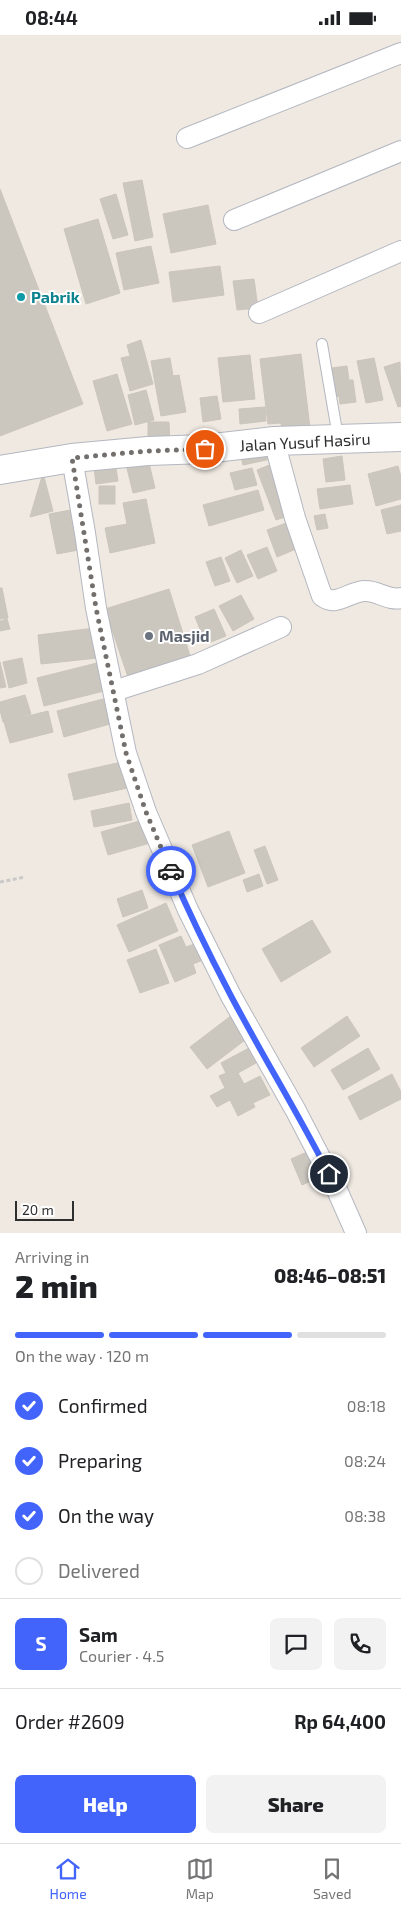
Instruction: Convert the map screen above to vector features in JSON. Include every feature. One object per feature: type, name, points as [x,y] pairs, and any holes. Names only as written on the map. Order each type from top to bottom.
[{"type":"main road","name":"Jalan Yusuf Hasiru","points":[[0,470],[72,458],[148,451],[205,449],[274,441],[401,437]]},
{"type":"street","points":[[187,138],[401,53]]},
{"type":"street","points":[[234,220],[401,151]]},
{"type":"street","points":[[259,313],[401,251]]},
{"type":"street","points":[[274,441],[295,518],[322,596],[333,602],[365,591],[396,599],[401,598]]},
{"type":"street","points":[[72,458],[96,608],[126,753],[150,820],[188,910],[231,996],[333,1181],[356,1233]]},
{"type":"street","points":[[114,691],[198,664],[281,627]]},
{"type":"lane","points":[[322,344],[338,438]]},
{"type":"path","points":[[0,882],[25,877]]},
{"type":"building","points":[[142,180],[153,237],[135,241],[123,183]]},
{"type":"building","name":"Pabrik","points":[[0,189],[83,404],[0,436]]},
{"type":"building","points":[[116,194],[128,235],[113,239],[100,199]]},
{"type":"building","points":[[208,205],[216,244],[171,253],[163,214]]},
{"type":"building","points":[[98,219],[120,293],[86,304],[64,229]]},
{"type":"building","points":[[151,246],[159,283],[124,290],[116,253]]},
{"type":"building","points":[[220,266],[224,295],[173,302],[169,272]]},
{"type":"building","points":[[254,279],[258,308],[237,310],[233,281]]},
{"type":"building","points":[[141,340],[153,384],[130,391],[121,358],[130,356],[127,345]]},
{"type":"building","points":[[301,354],[310,428],[282,432],[281,423],[268,424],[260,359]]},
{"type":"building","points":[[250,355],[255,399],[223,402],[218,358]]},
{"type":"building","points":[[170,358],[173,376],[179,375],[186,412],[161,416],[151,361]]},
{"type":"building","points":[[374,358],[383,400],[366,403],[357,361]]},
{"type":"building","points":[[400,362],[401,406],[398,407],[384,367]]},
{"type":"building","points":[[347,366],[349,380],[353,380],[356,402],[340,404],[339,396],[334,397],[331,380],[334,379],[332,368]]},
{"type":"building","points":[[117,374],[132,424],[107,431],[93,381]]},
{"type":"building","points":[[146,390],[154,420],[135,425],[128,395]]},
{"type":"building","points":[[217,396],[221,419],[203,422],[200,398]]},
{"type":"building","points":[[265,407],[266,421],[240,424],[239,409]]},
{"type":"building","points":[[148,422],[169,422],[170,445],[148,445]]},
{"type":"building","points":[[267,443],[271,459],[243,465],[239,449]]},
{"type":"building","points":[[147,455],[155,488],[133,493],[125,460]]},
{"type":"building","points":[[114,456],[118,481],[96,484],[93,459]]},
{"type":"building","points":[[342,456],[345,480],[326,482],[323,459]]},
{"type":"building","points":[[272,464],[291,515],[276,520],[257,470]]},
{"type":"building","points":[[398,466],[401,477],[401,499],[376,506],[368,474]]},
{"type":"building","points":[[252,468],[257,485],[235,490],[230,473]]},
{"type":"building","points":[[43,473],[53,511],[30,517]]},
{"type":"building","points":[[350,485],[353,504],[320,509],[317,489]]},
{"type":"building","points":[[99,486],[115,486],[115,504],[99,504]]},
{"type":"building","points":[[258,490],[264,510],[209,526],[203,505]]},
{"type":"building","points":[[146,499],[155,543],[110,553],[105,528],[127,524],[123,503]]},
{"type":"building","points":[[401,505],[401,531],[387,534],[381,510]]},
{"type":"building","points":[[76,509],[84,549],[57,554],[49,514]]},
{"type":"building","points":[[325,514],[328,528],[317,530],[314,516]]},
{"type":"building","points":[[292,521],[301,547],[277,557],[267,530]]},
{"type":"building","points":[[267,547],[277,571],[258,579],[247,555]]},
{"type":"building","points":[[241,550],[253,576],[237,583],[225,558]]},
{"type":"building","points":[[221,557],[230,581],[215,586],[206,562]]},
{"type":"building","points":[[0,588],[2,588],[8,618],[0,619]]},
{"type":"building","name":"Masjid","points":[[169,589],[192,662],[129,680],[105,609]]},
{"type":"building","points":[[241,595],[254,619],[233,631],[219,606]]},
{"type":"building","points":[[214,609],[226,636],[206,644],[195,617]]},
{"type":"building","points":[[7,619],[10,629],[0,631],[0,621]]},
{"type":"building","points":[[95,628],[98,658],[41,664],[38,635]]},
{"type":"building","points":[[22,658],[27,683],[9,688],[3,662]]},
{"type":"building","points":[[0,662],[6,687],[0,688]]},
{"type":"building","points":[[101,662],[108,690],[44,706],[37,678]]},
{"type":"building","points":[[25,695],[31,714],[3,722],[0,702]]},
{"type":"building","points":[[103,699],[110,724],[64,737],[57,711]]},
{"type":"building","points":[[48,711],[53,732],[10,743],[4,722]]},
{"type":"building","points":[[126,761],[132,787],[74,800],[68,774]]},
{"type":"building","points":[[129,803],[132,820],[94,827],[91,811]]},
{"type":"building","points":[[143,820],[150,843],[108,855],[101,832]]},
{"type":"building","points":[[229,831],[245,873],[208,887],[192,845]]},
{"type":"building","points":[[265,846],[278,880],[267,884],[254,850]]},
{"type":"building","points":[[259,874],[263,886],[247,892],[243,880]]},
{"type":"building","points":[[142,890],[148,908],[123,917],[117,899]]},
{"type":"building","points":[[166,903],[178,931],[129,952],[117,925]]},
{"type":"building","points":[[312,920],[331,952],[281,982],[262,949]]},
{"type":"building","points":[[181,936],[186,947],[197,943],[203,960],[193,964],[196,973],[175,982],[159,945]]},
{"type":"building","points":[[156,949],[169,983],[140,993],[127,960]]},
{"type":"building","points":[[232,1015],[249,1037],[207,1069],[190,1047]]},
{"type":"building","points":[[347,1016],[360,1036],[314,1067],[301,1048]]},
{"type":"building","points":[[249,1048],[256,1063],[238,1073],[244,1084],[260,1076],[270,1095],[253,1103],[255,1107],[238,1116],[230,1100],[217,1107],[210,1096],[225,1088],[219,1076],[226,1073],[221,1063]]},
{"type":"building","points":[[368,1048],[380,1069],[343,1090],[331,1070]]},
{"type":"building","points":[[392,1074],[401,1092],[401,1099],[360,1120],[348,1097]]},
{"type":"building","points":[[314,1149],[326,1174],[302,1185],[291,1159]]},
{"type":"way so far","points":[[171,871],[146,812],[126,753],[96,608],[72,458],[148,451],[205,449]]},
{"type":"place","name":"Pabrik","points":[[21,297]]},
{"type":"place","name":"Masjid","points":[[149,636]]},
{"type":"route","points":[[171,871],[188,910],[231,996],[329,1174]]}]
